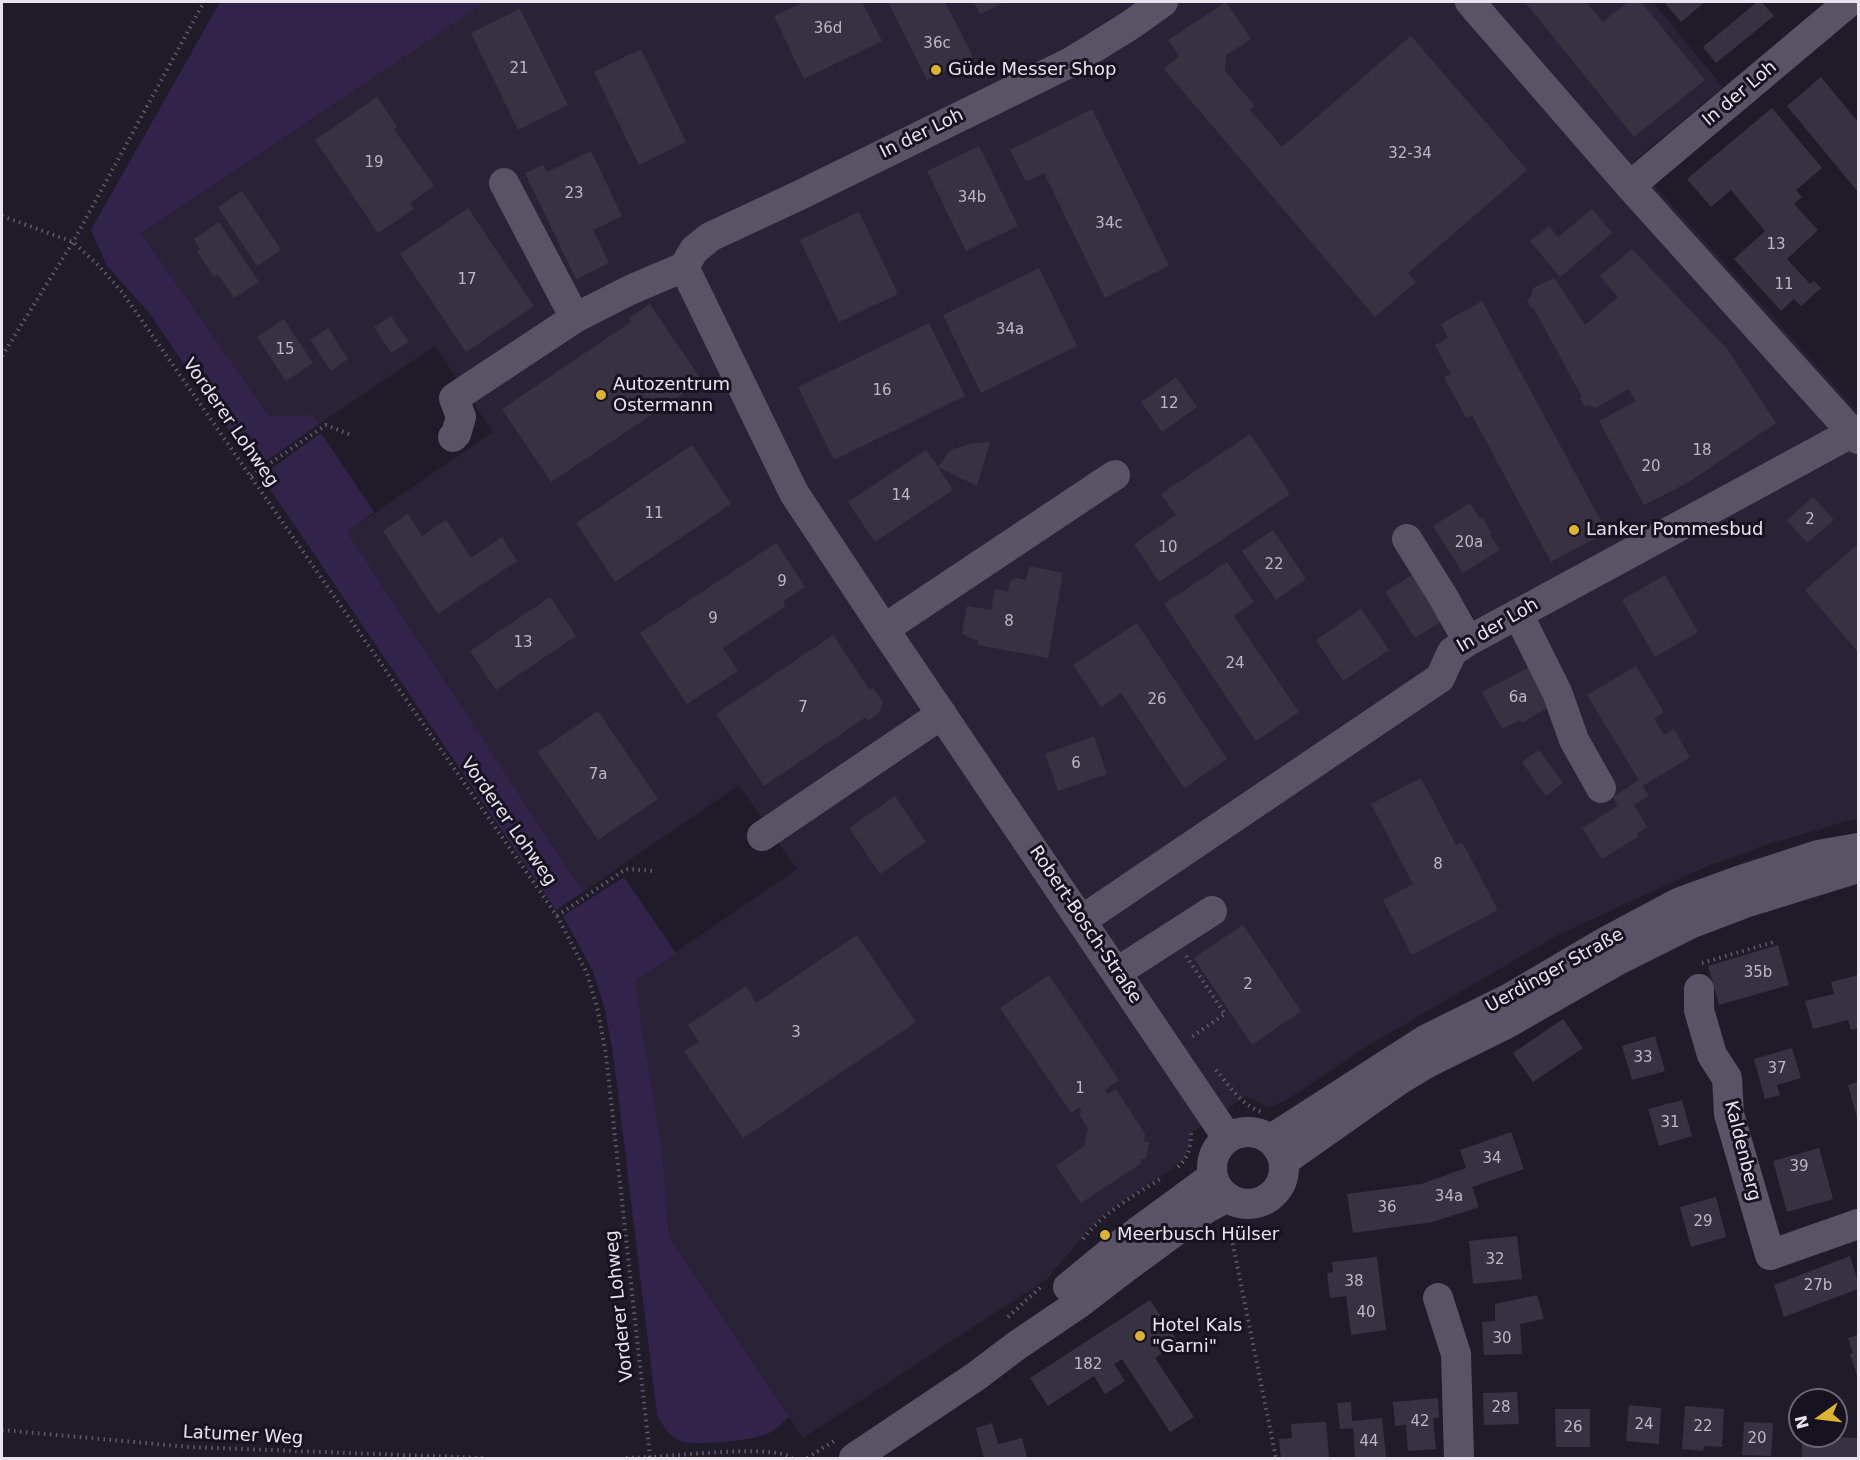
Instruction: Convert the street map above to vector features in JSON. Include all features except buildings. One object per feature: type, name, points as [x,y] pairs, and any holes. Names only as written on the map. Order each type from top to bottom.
[{"type":"street","name":"In der Loh","points":[[684,267],[694,250],[710,237],[1071,62],[1163,2]]},
{"type":"street","name":"In der Loh","points":[[1088,928],[1440,678],[1452,652],[1468,641],[1856,436],[1630,186],[1470,2]]},
{"type":"street","name":"In der Loh","points":[[1630,186],[1849,2]]},
{"type":"street","points":[[504,183],[575,318]]},
{"type":"street","points":[[453,437],[461,417],[454,398],[575,318],[630,290],[684,267]]},
{"type":"street","name":"Robert-Bosch-Straße","points":[[684,267],[794,493],[1227,1137]]},
{"type":"street","points":[[884,629],[1115,475]]},
{"type":"street","points":[[1407,538],[1443,595],[1468,641]]},
{"type":"street","points":[[1518,614],[1557,692],[1574,740],[1601,788]]},
{"type":"street","points":[[762,836],[942,714]]},
{"type":"street","name":"Uerdinger Straße","points":[[1277,1150],[1425,1040],[1510,998],[1607,941],[1680,902],[1818,855],[1858,848]]},
{"type":"street","name":"Uerdinger Straße","points":[[1277,1150],[1429,1062],[1506,1024],[1618,960],[1690,924],[1745,903],[1858,868]]},
{"type":"street","points":[[1117,972],[1212,910]]},
{"type":"street","name":"Kaldenberg","points":[[1699,989],[1699,1010],[1712,1055],[1727,1078],[1729,1114],[1770,1255],[1858,1224]]},
{"type":"street","points":[[845,1449],[975,1377],[1012,1332],[1044,1310],[1118,1246],[1227,1200],[1258,1203],[1276,1191],[1284,1172],[1277,1150],[1261,1133],[1238,1132],[1227,1137],[1216,1148],[1211,1162],[1227,1200]]},
{"type":"street","points":[[1012,1332],[1090,1294],[1198,1215],[1227,1200]]},
{"type":"street","points":[[1438,1298],[1456,1354],[1459,1458]]},
{"type":"path","points":[[2,356],[73,242],[204,2]]},
{"type":"path","name":"Vorderer Lohweg","points":[[2,216],[73,242],[122,291],[557,916],[587,973],[606,1055],[650,1457]]},
{"type":"path","points":[[251,476],[326,425],[351,435]]},
{"type":"path","points":[[557,916],[626,869],[654,871]]},
{"type":"path","points":[[1175,934],[1187,952],[1186,957],[1225,1014],[1189,1038]]},
{"type":"path","points":[[1699,989],[1705,973],[1702,963],[1774,942]]},
{"type":"path","points":[[1079,1244],[1093,1226],[1118,1205],[1171,1173],[1186,1160],[1191,1132]]},
{"type":"path","points":[[1227,1200],[1230,1230],[1276,1458]]},
{"type":"path","points":[[1012,1332],[1049,1279]]},
{"type":"path","name":"Latumer Weg","points":[[2,1431],[189,1447],[485,1458]]},
{"type":"path","points":[[807,1458],[845,1449]]},
{"type":"path","points":[[626,1458],[749,1451],[786,1454],[792,1458]]},
{"type":"shaded area","points":[[220,2],[486,2],[141,233],[269,416],[312,415],[319,424],[255,469],[150,314],[107,266],[91,230]]},
{"type":"shaded area","points":[[486,2],[1653,2],[1723,87],[1633,162],[1858,412],[1858,818],[1769,844],[1703,868],[1558,935],[1367,1046],[1287,1100],[1268,1108],[1246,1096],[1190,1134],[1189,1147],[1184,1159],[1171,1170],[1117,1204],[1092,1226],[1047,1279],[803,1438],[669,1237],[663,1158],[635,980],[797,869],[739,785],[583,892],[347,532],[493,432],[435,346],[319,424],[312,415],[269,416],[141,233]]},
{"type":"shaded area","points":[[321,433],[374,512],[347,532],[583,892],[556,910],[261,476]]},
{"type":"shaded area","points":[[624,877],[676,953],[635,981],[663,1158],[669,1237],[789,1417],[771,1432],[752,1438],[710,1443],[686,1442],[671,1435],[657,1415],[613,1053],[605,1010],[593,971],[563,916]]},
{"type":"place","name":"Güde Messer Shop","points":[[936,70]]},
{"type":"place","name":"Autozentrum Ostermann","points":[[601,395]]},
{"type":"place","name":"Lanker Pommesbud","points":[[1574,530]]},
{"type":"place","name":"Meerbusch Hülser","points":[[1105,1235]]},
{"type":"place","name":"Hotel Kals \"Garni\"","points":[[1140,1336]]}]
